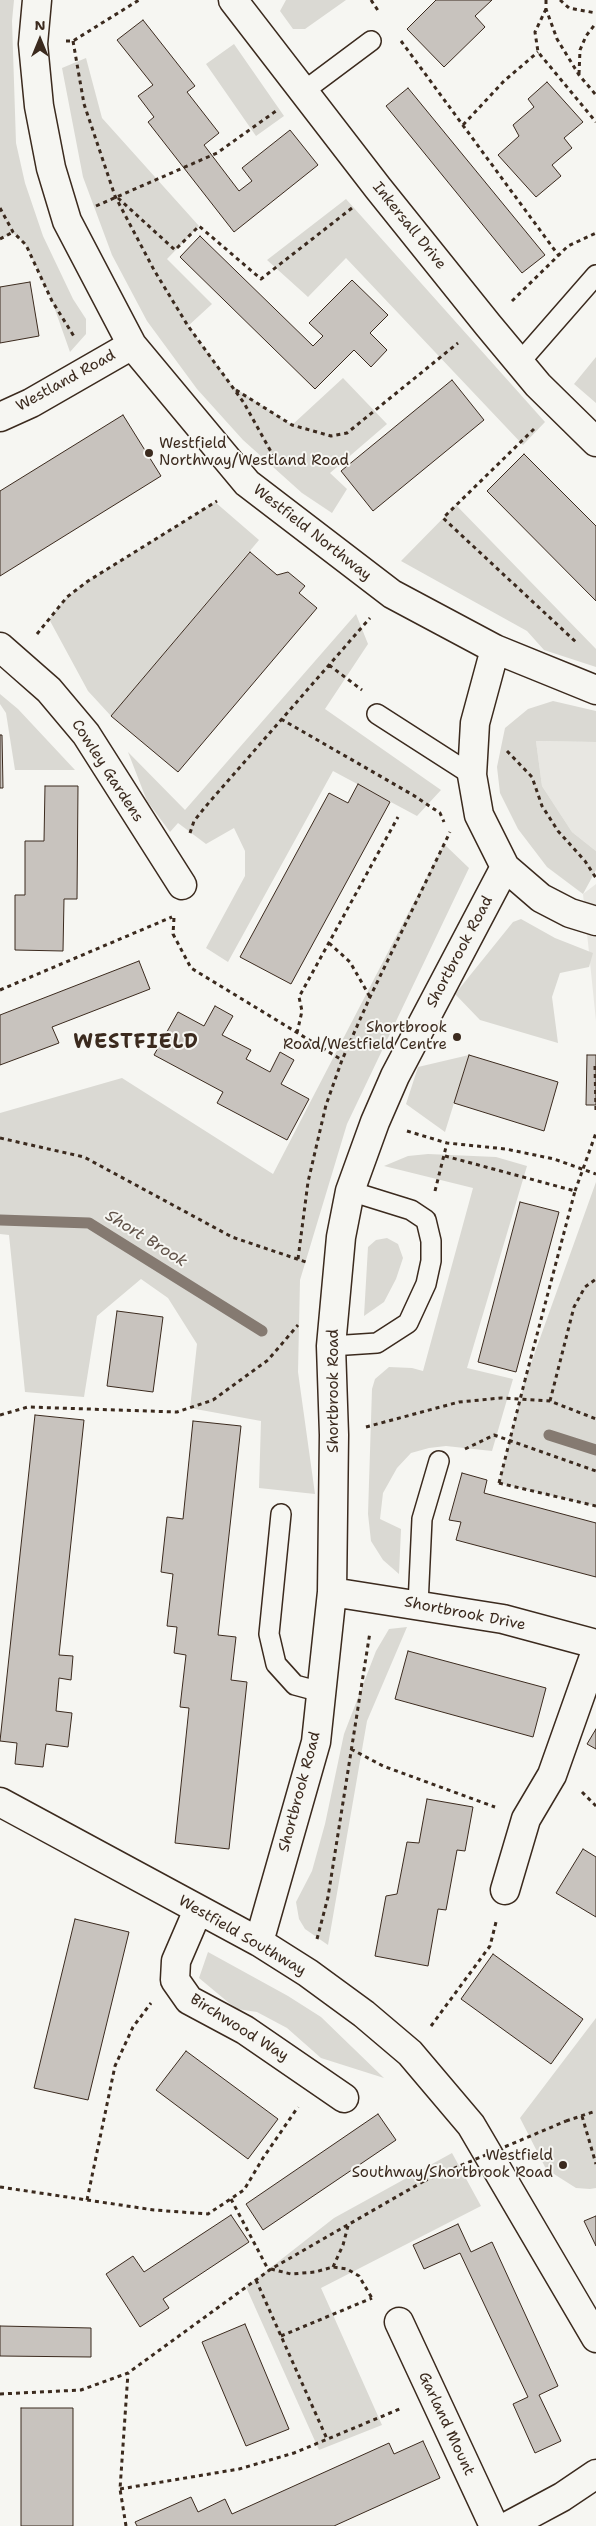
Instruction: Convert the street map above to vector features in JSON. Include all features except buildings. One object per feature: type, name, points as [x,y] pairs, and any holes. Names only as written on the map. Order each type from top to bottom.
[{"type":"street","name":"Westfield Northway","points":[[37,0],[33,44],[50,168],[67,221],[132,345],[247,483],[392,594],[495,649],[592,689]]},
{"type":"street","name":"Inkersall Drive","points":[[232,0],[378,188],[488,325],[538,385],[596,442]]},
{"type":"street","name":"Westland Road","points":[[0,417],[94,368],[132,345]]},
{"type":"street","points":[[495,649],[474,723],[472,775],[480,815],[505,867],[541,898],[570,913],[596,921]]},
{"type":"street","name":"Cowley Gardens","points":[[8,653],[49,690],[86,734],[182,885]]},
{"type":"street","name":"Shortbrook Road","points":[[258,1942],[316,1742],[332,1592],[334,1435],[331,1346],[340,1237],[350,1191],[375,1122],[395,1076],[505,867]]},
{"type":"street","name":"Shortbrook Drive","points":[[332,1592],[503,1619],[596,1644]]},
{"type":"street","points":[[505,1890],[526,1818],[552,1774],[596,1651]]},
{"type":"street","name":"Westfield Southway","points":[[0,1802],[258,1942],[308,1974],[364,2014],[410,2053],[472,2124],[596,2338]]},
{"type":"street","points":[[174,1980],[176,1961],[198,1910]]},
{"type":"street","name":"Birchwood Way","points":[[174,1980],[189,2000],[245,2030],[318,2078],[344,2098]]},
{"type":"street","name":"Garland Mount","points":[[399,2322],[494,2526]]},
{"type":"street","points":[[508,2526],[562,2497],[596,2474]]},
{"type":"lane","points":[[304,91],[371,41]]},
{"type":"lane","points":[[520,362],[596,275]]},
{"type":"lane","points":[[377,714],[472,775]]},
{"type":"lane","points":[[331,1346],[377,1343],[408,1323],[426,1284],[431,1261],[431,1241],[426,1220],[411,1210],[350,1191]]},
{"type":"lane","points":[[418,1605],[422,1519],[439,1461]]},
{"type":"lane","points":[[281,1514],[269,1634],[276,1664],[295,1685],[321,1692]]},
{"type":"path","points":[[33,44],[73,40],[139,0]]},
{"type":"path","points":[[370,0],[381,14]]},
{"type":"path","points":[[546,0],[546,9],[556,39],[579,75],[596,95]]},
{"type":"path","points":[[560,0],[569,8],[596,13]]},
{"type":"path","points":[[546,9],[535,32],[538,52],[596,122]]},
{"type":"path","points":[[579,75],[580,50],[586,36],[596,24]]},
{"type":"path","points":[[398,36],[559,256]]},
{"type":"path","points":[[73,40],[84,104],[115,196],[154,270],[188,326],[244,403],[276,461]]},
{"type":"path","points":[[463,125],[504,81],[538,52]]},
{"type":"path","points":[[67,221],[115,196],[217,153],[304,91]]},
{"type":"path","points":[[115,196],[175,250],[199,226],[261,279],[378,188]]},
{"type":"path","points":[[0,208],[14,232],[26,244],[52,301],[94,368]]},
{"type":"path","points":[[0,239],[14,232]]},
{"type":"path","points":[[232,387],[292,425],[331,436],[347,433],[460,342],[488,325],[568,246],[596,233]]},
{"type":"path","points":[[558,405],[443,518],[584,650],[592,689]]},
{"type":"path","points":[[8,653],[67,597],[88,580],[247,483]]},
{"type":"path","points":[[182,885],[187,841],[194,822],[281,719],[392,594]]},
{"type":"path","points":[[329,665],[362,690],[377,714]]},
{"type":"path","points":[[281,719],[440,813],[449,833]]},
{"type":"path","points":[[474,723],[507,751],[532,777],[542,806],[558,831],[585,861],[596,878]]},
{"type":"path","points":[[298,1260],[308,1182],[326,1105],[342,1060],[449,833],[480,815]]},
{"type":"path","points":[[297,1033],[302,1011],[299,997],[398,817]]},
{"type":"path","points":[[0,990],[174,916],[173,934],[191,968],[342,1060]]},
{"type":"path","points":[[329,943],[350,962],[370,998]]},
{"type":"path","points":[[596,1066],[596,1110]]},
{"type":"path","points":[[375,1122],[447,1143],[506,1149],[554,1159],[596,1174]]},
{"type":"path","points":[[596,1133],[575,1191],[524,1380],[499,1483],[596,1506]]},
{"type":"path","points":[[0,1138],[84,1158],[232,1236],[338,1273]]},
{"type":"path","points":[[426,1220],[447,1143]]},
{"type":"path","points":[[445,1156],[575,1191]]},
{"type":"path","points":[[550,1401],[574,1307],[585,1287],[596,1279]]},
{"type":"path","points":[[0,1415],[28,1407],[177,1412],[214,1400],[268,1360],[300,1323]]},
{"type":"path","points":[[334,1435],[459,1402],[501,1398],[550,1401],[596,1419]]},
{"type":"path","points":[[439,1461],[494,1435],[596,1471]]},
{"type":"path","points":[[308,1974],[328,1897],[375,1598]]},
{"type":"path","points":[[316,1742],[352,1749],[383,1766],[526,1818]]},
{"type":"path","points":[[410,2053],[490,1946],[505,1890]]},
{"type":"path","points":[[87,2200],[115,2066],[133,2027],[158,1993],[174,1980]]},
{"type":"path","points":[[0,2187],[154,2210],[208,2214],[244,2190],[263,2158],[318,2078]]},
{"type":"path","points":[[0,2394],[81,2390],[128,2373],[270,2270],[349,2222],[424,2181],[566,2121],[596,2111]]},
{"type":"path","points":[[582,2116],[596,2164]]},
{"type":"path","points":[[231,2199],[270,2270]]},
{"type":"path","points":[[333,2267],[343,2245],[349,2222]]},
{"type":"path","points":[[270,2270],[291,2274],[315,2272],[333,2267],[347,2269],[359,2276],[379,2311],[399,2322]]},
{"type":"path","points":[[256,2280],[327,2439]]},
{"type":"path","points":[[281,2336],[372,2298]]},
{"type":"path","points":[[126,2526],[120,2489],[128,2373]]},
{"type":"path","points":[[120,2489],[239,2470],[294,2453],[433,2396]]},
{"type":"shaded area","points":[[0,0],[14,0],[12,21],[16,143],[25,183],[43,236],[73,299],[86,319],[86,334],[70,352],[52,301],[26,245],[13,233],[0,239]]},
{"type":"shaded area","points":[[286,0],[346,0],[305,29],[293,29],[280,11]]},
{"type":"shaded area","points":[[234,44],[284,116],[256,136],[206,64]]},
{"type":"shaded area","points":[[86,58],[102,118],[199,226],[167,259],[212,304],[188,326],[233,387],[292,425],[343,378],[387,424],[330,473],[347,489],[332,513],[302,493],[243,440],[197,389],[147,321],[112,255],[83,177],[62,68]]},
{"type":"shaded area","points":[[346,199],[545,422],[523,445],[346,258],[308,297],[267,260]]},
{"type":"shaded area","points":[[596,357],[596,403],[574,384]]},
{"type":"shaded area","points":[[215,502],[259,540],[111,716],[88,691],[49,619],[67,597],[88,581]]},
{"type":"shaded area","points":[[456,505],[596,649],[596,667],[544,650],[527,631],[401,561]]},
{"type":"shaded area","points":[[356,614],[368,644],[325,709],[441,790],[417,816],[333,771],[228,962],[206,948],[245,876],[245,851],[234,828],[206,844],[178,823],[170,832],[147,801],[128,752],[185,810]]},
{"type":"shaded area","points":[[0,694],[18,709],[75,770],[15,770],[6,713],[0,704]]},
{"type":"shaded area","points":[[553,701],[596,711],[596,742],[536,741],[542,786],[572,832],[596,851],[596,870],[583,894],[547,867],[518,829],[500,793],[497,767],[505,728],[528,709]]},
{"type":"shaded area","points":[[536,741],[596,742],[596,851],[572,832],[542,786]]},
{"type":"shaded area","points":[[444,844],[469,868],[347,1124],[300,1280],[298,1372],[315,1494],[259,1488],[261,1421],[190,1408],[197,1344],[168,1298],[141,1279],[97,1316],[84,1397],[25,1392],[9,1235],[0,1234],[0,1113],[122,1078],[273,1174]]},
{"type":"shaded area","points":[[596,884],[596,1021],[583,894]]},
{"type":"shaded area","points":[[521,919],[555,938],[593,953],[589,967],[560,973],[552,997],[558,1043],[480,1020],[455,994],[513,922]]},
{"type":"shaded area","points":[[469,1055],[445,1132],[406,1104],[418,1067]]},
{"type":"shaded area","points":[[428,1154],[496,1157],[527,1166],[467,1368],[513,1379],[492,1451],[446,1446],[429,1448],[411,1453],[397,1468],[383,1493],[380,1519],[401,1529],[399,1574],[383,1560],[371,1541],[368,1514],[372,1389],[375,1379],[389,1367],[412,1368],[423,1371],[473,1188],[384,1166],[408,1156]]},
{"type":"shaded area","points":[[596,1182],[596,1506],[499,1483],[525,1380]]},
{"type":"shaded area","points":[[387,1238],[398,1244],[403,1258],[396,1279],[384,1302],[364,1316],[368,1247],[376,1240]]},
{"type":"shaded area","points":[[407,1627],[367,1721],[328,1945],[305,1929],[299,1919],[296,1902],[312,1871],[325,1824],[344,1734],[376,1651],[389,1629]]},
{"type":"shaded area","points":[[208,1952],[288,1996],[321,2017],[384,2078],[321,2058],[287,2028],[257,2012],[237,2009],[199,1978]]},
{"type":"shaded area","points":[[596,2018],[596,2188],[576,2188],[546,2169],[520,2118]]},
{"type":"shaded area","points":[[452,2153],[481,2206],[321,2288],[382,2425],[319,2450],[246,2287],[334,2218]]},
{"type":"waterway","name":"Short Brook","points":[[0,1220],[89,1223],[262,1331]]},
{"type":"waterway","name":"Short Brook","points":[[549,1435],[596,1450]]},
{"type":"place","name":"Westfield Northway/Westland Road","points":[[149,453]]},
{"type":"place","name":"Shortbrook Road/Westfield Centre","points":[[457,1037]]},
{"type":"place","name":"Westfield Southway/Shortbrook Road","points":[[563,2165]]},
{"type":"district","name":"WESTFIELD","points":[[136,1043]]}]
